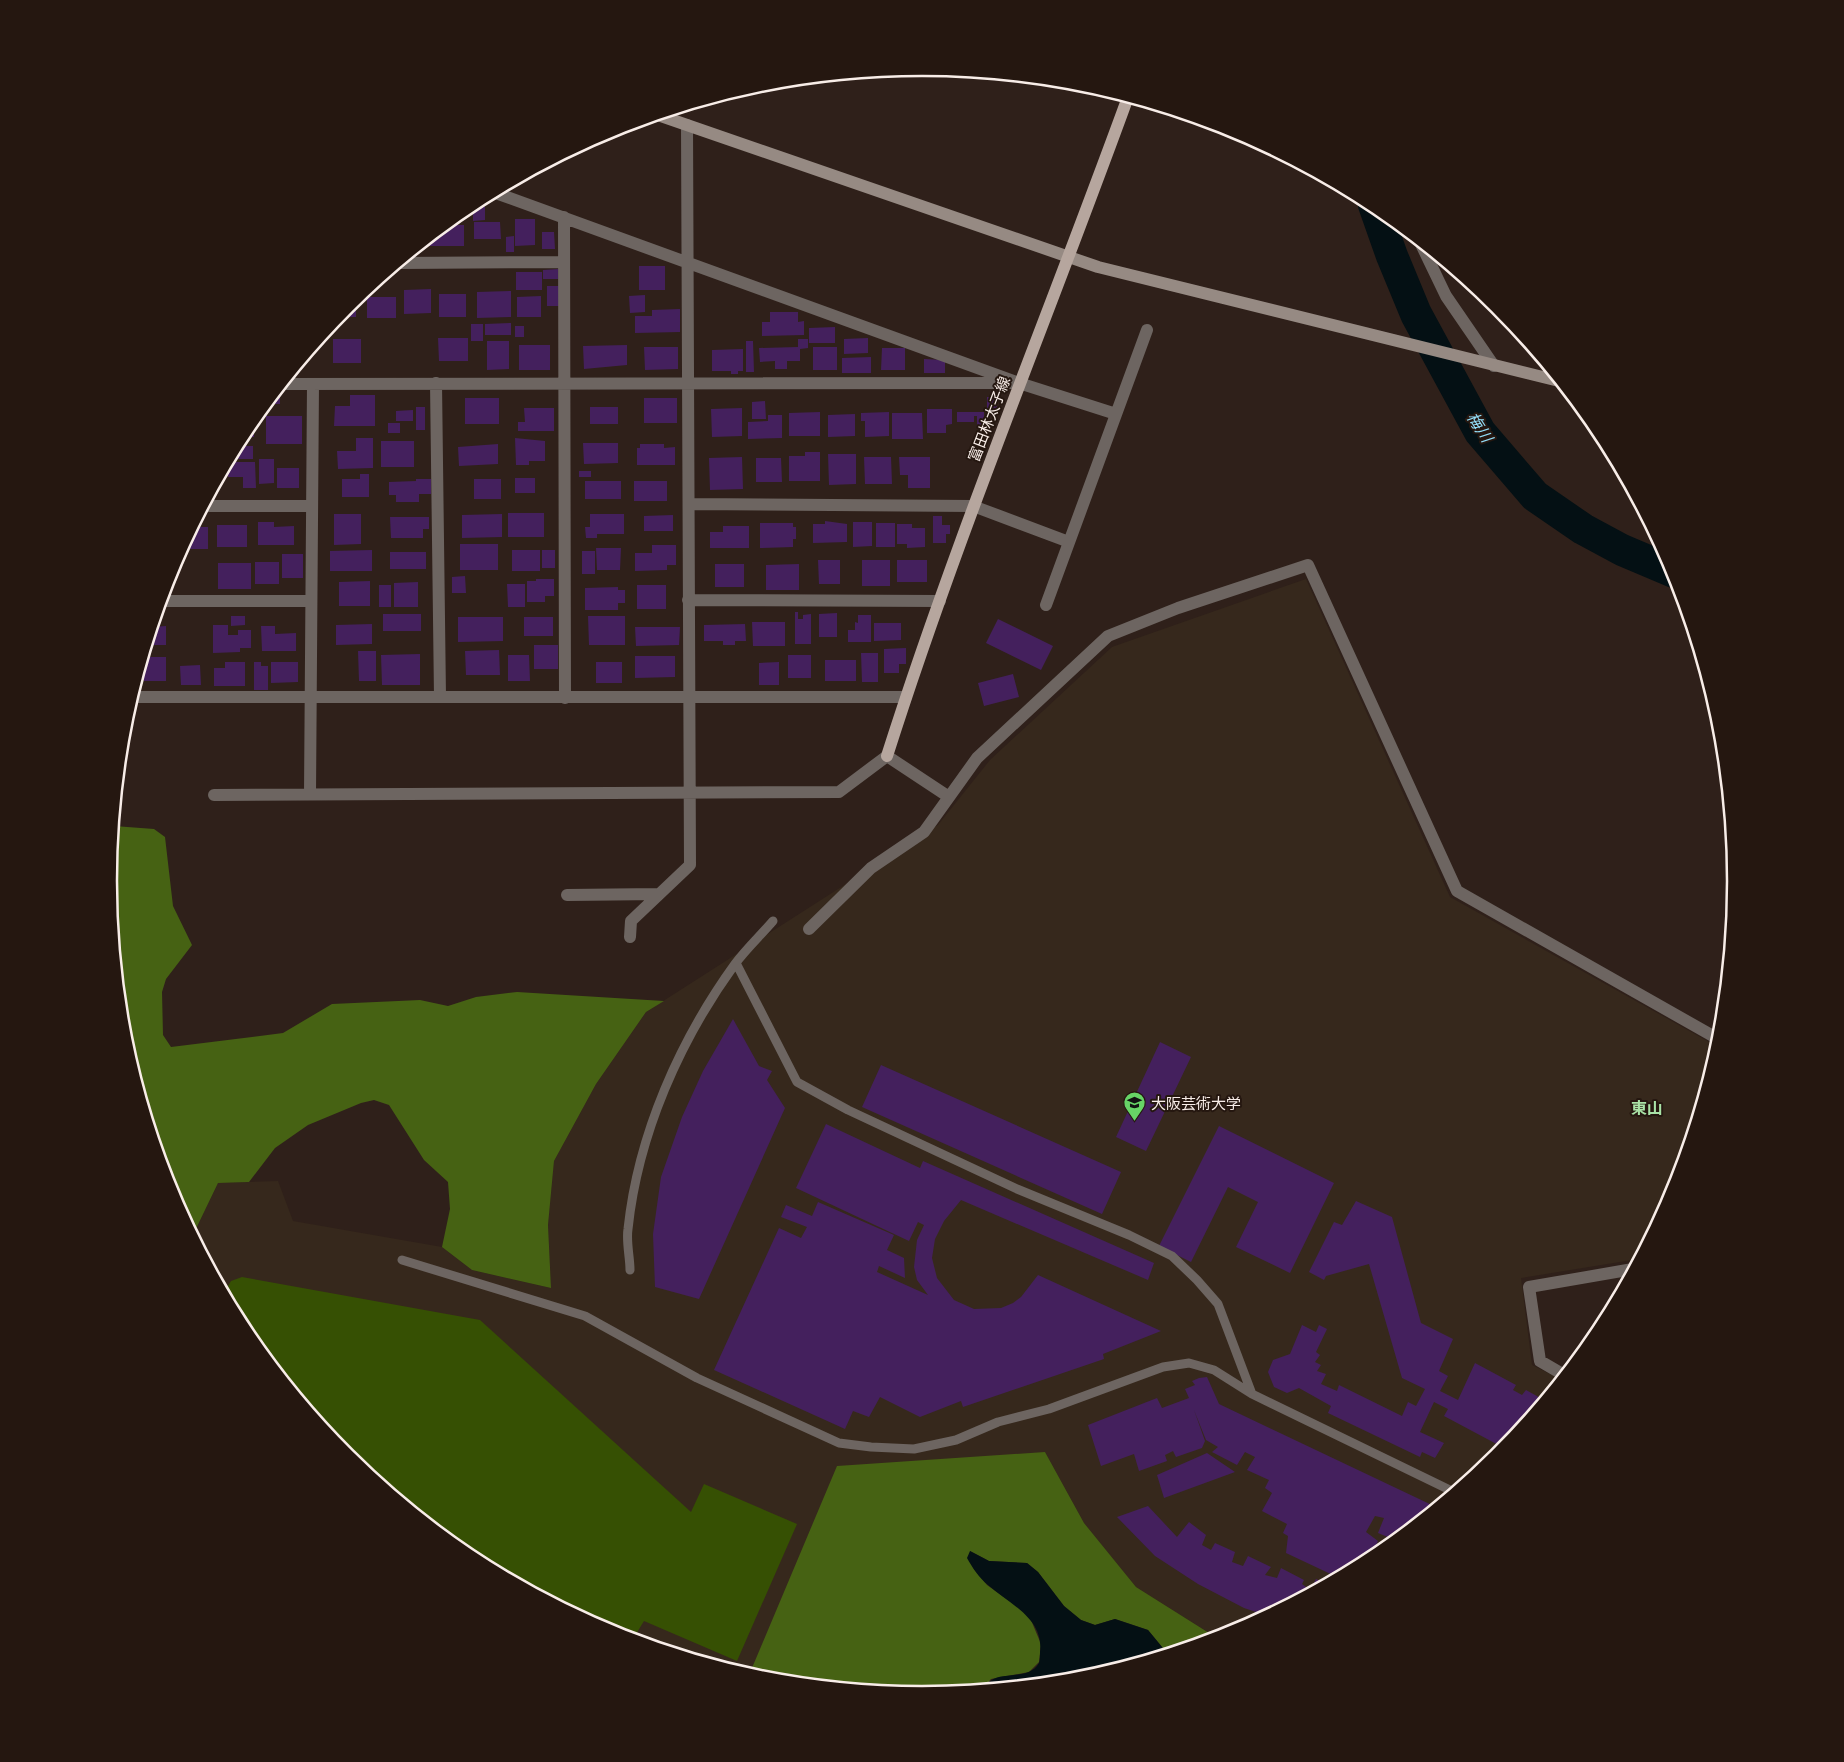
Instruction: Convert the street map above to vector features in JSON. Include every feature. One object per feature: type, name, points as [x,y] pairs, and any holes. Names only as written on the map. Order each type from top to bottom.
[{"type":"main road","name":"富田林太子線","points":[[887,756],[973,506],[1070,258],[1126,103]]},
{"type":"street","points":[[666,118],[1070,258],[1470,361],[1550,379]]},
{"type":"street","points":[[630,937],[631,921],[690,865],[687,126]]},
{"type":"street","points":[[502,195],[1020,383],[1116,414]]},
{"type":"street","points":[[564,217],[564,698]]},
{"type":"street","points":[[1426,254],[1446,296],[1494,366]]},
{"type":"street","points":[[407,263],[564,262]]},
{"type":"street","points":[[1046,605],[1147,330]]},
{"type":"street","points":[[290,384],[564,382],[1020,383]]},
{"type":"street","points":[[436,383],[440,697]]},
{"type":"street","points":[[310,794],[313,384]]},
{"type":"street","points":[[689,504],[973,506],[1069,542]]},
{"type":"street","points":[[210,506],[311,506]]},
{"type":"street","points":[[809,929],[871,868],[924,832],[977,758],[1108,636],[1178,608],[1308,565],[1457,891],[1711,1035]]},
{"type":"street","points":[[688,600],[940,601]]},
{"type":"street","points":[[168,601],[311,601]]},
{"type":"street","points":[[139,697],[906,697]]},
{"type":"street","points":[[214,795],[840,792],[887,756],[949,797]]},
{"type":"street","points":[[567,895],[659,894]]},
{"type":"street","points":[[1559,1372],[1540,1361],[1529,1287],[1626,1270]]},
{"type":"lane","points":[[630,1270],[628,1231],[636,1180],[652,1120],[693,1029],[736,964],[773,921]]},
{"type":"lane","points":[[736,964],[798,1082],[848,1110],[999,1180],[1129,1235],[1172,1256],[1198,1280],[1218,1304],[1252,1394]]},
{"type":"lane","points":[[402,1260],[585,1316],[698,1378],[840,1443],[914,1449],[956,1440],[998,1422],[1049,1409],[1163,1367],[1188,1363],[1214,1370],[1252,1394],[1449,1489]]},
{"type":"shaded area","name":"大阪芸術大学","points":[[1306,579],[1450,897],[1710,1042],[1684,1140],[1644,1237],[1631,1260],[1521,1278],[1532,1365],[1555,1377],[1527,1412],[1453,1486],[1369,1550],[1324,1578],[1278,1603],[1208,1632],[1136,1587],[1084,1523],[1045,1452],[773,1671],[714,1658],[663,1643],[566,1603],[520,1578],[475,1550],[391,1486],[317,1412],[253,1328],[225,1283],[196,1228],[218,1183],[278,1181],[293,1221],[442,1247],[472,1270],[551,1288],[548,1225],[554,1161],[596,1084],[646,1012],[938,825],[990,760],[1112,647]]},
{"type":"shaded area","points":[[970,1551],[989,1561],[1027,1563],[1038,1572],[1064,1606],[1081,1620],[1095,1625],[1115,1619],[1148,1630],[1163,1648],[1079,1670],[1027,1679],[989,1683],[999,1677],[1021,1674],[1034,1669],[1039,1663],[1040,1640],[1037,1630],[1031,1621],[988,1585],[973,1569],[967,1558]]},
{"type":"green space","points":[[119,826],[154,829],[165,837],[173,906],[192,945],[166,979],[162,992],[163,1035],[171,1047],[283,1033],[332,1004],[420,1000],[448,1006],[476,997],[517,992],[664,1001],[646,1012],[596,1084],[554,1161],[548,1225],[551,1288],[472,1270],[442,1247],[450,1209],[448,1182],[424,1160],[389,1105],[374,1100],[361,1103],[308,1125],[275,1148],[249,1182],[218,1183],[196,1228],[160,1140],[133,1038],[124,986],[119,934],[117,881]]},
{"type":"green space","points":[[242,1277],[480,1320],[691,1512],[704,1484],[797,1524],[737,1661],[644,1621],[637,1633],[566,1603],[520,1578],[475,1550],[432,1519],[391,1486],[317,1412],[253,1328],[227,1287],[231,1281]]},
{"type":"green space","points":[[1045,1452],[1084,1523],[1136,1587],[1208,1632],[1163,1648],[1148,1630],[1115,1619],[1095,1625],[1081,1620],[1064,1606],[1038,1572],[1027,1563],[989,1561],[970,1551],[974,1569],[987,1585],[1021,1609],[1031,1620],[1041,1644],[1039,1662],[1029,1672],[991,1679],[988,1683],[922,1686],[869,1684],[817,1679],[752,1667],[837,1466]]},
{"type":"building","points":[[485,207],[485,220],[473,221],[473,213]]},
{"type":"building","points":[[515,219],[535,219],[535,245],[515,246]]},
{"type":"building","points":[[474,222],[500,222],[501,239],[474,239]]},
{"type":"building","points":[[457,225],[464,225],[464,246],[428,246]]},
{"type":"building","points":[[542,232],[554,232],[555,249],[542,249]]},
{"type":"building","points":[[514,236],[514,252],[506,252],[506,237]]},
{"type":"building","points":[[639,266],[665,266],[665,290],[639,290]]},
{"type":"building","points":[[558,269],[558,279],[543,279],[543,270]]},
{"type":"building","points":[[516,272],[542,272],[542,290],[516,290]]},
{"type":"building","points":[[547,286],[559,286],[560,306],[547,306]]},
{"type":"building","points":[[431,289],[431,313],[404,314],[404,290]]},
{"type":"building","points":[[511,291],[511,317],[477,318],[477,292]]},
{"type":"building","points":[[439,294],[466,294],[466,317],[439,317]]},
{"type":"building","points":[[645,295],[645,312],[630,313],[629,296]]},
{"type":"building","points":[[541,296],[541,317],[517,317],[517,297]]},
{"type":"building","points":[[369,297],[396,297],[396,318],[367,318],[367,299]]},
{"type":"building","points":[[356,309],[356,317],[348,317]]},
{"type":"building","points":[[680,309],[680,332],[635,333],[635,316],[652,316],[652,310]]},
{"type":"building","points":[[770,312],[798,312],[798,322],[804,321],[804,335],[762,336],[762,322],[770,322]]},
{"type":"building","points":[[511,323],[511,335],[485,335],[485,324]]},
{"type":"building","points":[[471,324],[483,324],[483,341],[471,341]]},
{"type":"building","points":[[515,326],[524,326],[524,337],[515,337]]},
{"type":"building","points":[[835,327],[835,343],[809,343],[809,328]]},
{"type":"building","points":[[438,338],[468,338],[468,361],[439,361]]},
{"type":"building","points":[[868,338],[868,353],[844,354],[844,339]]},
{"type":"building","points":[[333,339],[361,339],[361,363],[333,363]]},
{"type":"building","points":[[798,339],[808,339],[808,348],[800,349],[800,361],[787,361],[787,369],[775,369],[775,361],[760,362],[759,348],[798,347]]},
{"type":"building","points":[[487,341],[509,341],[509,369],[487,370]]},
{"type":"building","points":[[746,341],[753,341],[754,372],[746,372]]},
{"type":"building","points":[[519,345],[550,345],[550,370],[519,370]]},
{"type":"building","points":[[627,345],[627,365],[584,369],[583,346]]},
{"type":"building","points":[[644,347],[678,347],[678,369],[645,370]]},
{"type":"building","points":[[813,347],[837,347],[837,370],[813,370]]},
{"type":"building","points":[[882,348],[905,348],[905,370],[881,370]]},
{"type":"building","points":[[743,349],[743,371],[738,371],[738,374],[731,374],[731,371],[712,371],[712,350]]},
{"type":"building","points":[[871,357],[871,373],[842,373],[842,358]]},
{"type":"building","points":[[924,359],[945,360],[945,373],[924,373]]},
{"type":"building","points":[[350,395],[375,395],[375,426],[334,426],[335,406],[350,406]]},
{"type":"building","points":[[280,397],[280,404],[275,404]]},
{"type":"building","points":[[987,397],[997,397],[997,416],[987,416]]},
{"type":"building","points":[[465,398],[499,398],[499,424],[465,424]]},
{"type":"building","points":[[644,398],[677,398],[677,423],[644,423]]},
{"type":"building","points":[[765,401],[766,419],[752,419],[752,402]]},
{"type":"building","points":[[416,407],[425,407],[425,430],[416,430]]},
{"type":"building","points":[[590,407],[618,407],[618,424],[590,424]]},
{"type":"building","points":[[524,408],[554,408],[554,431],[518,431],[518,422],[525,422]]},
{"type":"building","points":[[742,408],[742,436],[712,437],[711,409]]},
{"type":"building","points":[[927,409],[952,409],[952,424],[946,425],[946,433],[927,433]]},
{"type":"building","points":[[413,410],[413,421],[396,421],[396,411]]},
{"type":"building","points":[[820,412],[820,436],[789,436],[789,413]]},
{"type":"building","points":[[889,412],[889,436],[865,437],[865,421],[861,421],[861,413]]},
{"type":"building","points":[[957,412],[984,412],[984,427],[977,427],[977,416],[974,416],[974,422],[957,422]]},
{"type":"building","points":[[892,413],[922,413],[923,439],[892,439]]},
{"type":"building","points":[[855,414],[855,436],[828,437],[828,415]]},
{"type":"building","points":[[768,415],[782,415],[782,438],[748,439],[748,422],[768,421]]},
{"type":"building","points":[[266,416],[302,416],[302,444],[266,444]]},
{"type":"building","points":[[388,423],[400,423],[400,433],[388,433]]},
{"type":"building","points":[[356,438],[373,438],[373,468],[338,469],[337,451],[356,451]]},
{"type":"building","points":[[515,438],[545,441],[545,461],[529,461],[529,465],[516,465]]},
{"type":"building","points":[[381,441],[414,441],[414,467],[381,467]]},
{"type":"building","points":[[583,443],[618,443],[618,463],[584,464]]},
{"type":"building","points":[[498,444],[498,464],[459,466],[458,447]]},
{"type":"building","points":[[640,444],[664,444],[664,448],[675,447],[675,465],[637,465],[637,448],[640,448]]},
{"type":"building","points":[[246,446],[253,446],[253,459],[237,459]]},
{"type":"building","points":[[805,452],[820,452],[820,481],[789,481],[789,456],[805,456]]},
{"type":"building","points":[[828,454],[856,454],[856,484],[829,485]]},
{"type":"building","points":[[742,457],[743,489],[710,490],[709,458]]},
{"type":"building","points":[[864,457],[891,457],[892,484],[865,484]]},
{"type":"building","points":[[899,457],[930,457],[930,488],[908,488],[908,475],[900,475]]},
{"type":"building","points":[[756,458],[781,458],[782,482],[756,482]]},
{"type":"building","points":[[259,459],[274,459],[274,483],[259,484]]},
{"type":"building","points":[[236,462],[255,462],[256,488],[243,488],[243,477],[228,477]]},
{"type":"building","points":[[277,468],[299,468],[299,488],[277,488]]},
{"type":"building","points":[[579,471],[591,471],[591,477],[579,477]]},
{"type":"building","points":[[360,474],[369,474],[369,497],[342,497],[342,479],[360,479]]},
{"type":"building","points":[[515,478],[535,478],[535,493],[515,493]]},
{"type":"building","points":[[416,479],[431,479],[431,494],[419,494],[419,502],[396,502],[396,495],[389,495],[389,482],[416,481]]},
{"type":"building","points":[[474,479],[501,479],[501,499],[474,499]]},
{"type":"building","points":[[585,481],[621,481],[621,499],[585,499]]},
{"type":"building","points":[[634,481],[667,481],[667,501],[634,501]]},
{"type":"building","points":[[508,513],[544,513],[544,537],[508,537]]},
{"type":"building","points":[[334,514],[361,514],[361,544],[334,545]]},
{"type":"building","points":[[502,514],[502,537],[462,538],[462,515]]},
{"type":"building","points":[[590,514],[624,514],[624,534],[597,534],[597,538],[586,538],[585,527],[590,527]]},
{"type":"building","points":[[673,515],[673,531],[644,531],[644,516]]},
{"type":"building","points":[[933,516],[942,516],[942,525],[950,525],[950,534],[946,534],[946,543],[933,543]]},
{"type":"building","points":[[390,517],[429,517],[429,529],[423,529],[423,538],[391,538]]},
{"type":"building","points":[[825,521],[847,524],[847,542],[813,543],[813,524],[825,524]]},
{"type":"building","points":[[258,522],[274,522],[274,527],[294,526],[294,545],[258,545]]},
{"type":"building","points":[[853,522],[872,522],[872,546],[853,547]]},
{"type":"building","points":[[760,523],[793,523],[793,527],[796,527],[796,539],[793,539],[793,547],[760,548]]},
{"type":"building","points":[[876,523],[895,523],[895,547],[876,547]]},
{"type":"building","points":[[897,524],[912,524],[912,528],[925,528],[925,547],[907,548],[907,544],[897,544]]},
{"type":"building","points":[[217,525],[247,525],[247,547],[217,547]]},
{"type":"building","points":[[723,526],[749,526],[749,548],[710,548],[710,532],[723,532]]},
{"type":"building","points":[[199,527],[208,527],[208,549],[190,549]]},
{"type":"building","points":[[460,544],[498,544],[498,570],[460,570]]},
{"type":"building","points":[[652,545],[676,545],[676,565],[667,565],[667,570],[635,571],[635,553],[652,553]]},
{"type":"building","points":[[596,548],[621,548],[620,570],[597,570]]},
{"type":"building","points":[[372,550],[372,571],[330,571],[330,551]]},
{"type":"building","points":[[512,550],[540,550],[540,571],[512,571]]},
{"type":"building","points":[[542,550],[555,550],[555,568],[542,568]]},
{"type":"building","points":[[582,551],[595,551],[595,574],[582,574]]},
{"type":"building","points":[[390,552],[426,552],[426,569],[390,569]]},
{"type":"building","points":[[282,554],[303,554],[303,578],[282,578]]},
{"type":"building","points":[[818,560],[840,560],[840,584],[819,584]]},
{"type":"building","points":[[862,560],[890,560],[890,586],[862,586]]},
{"type":"building","points":[[897,560],[927,560],[927,582],[897,582]]},
{"type":"building","points":[[255,562],[279,562],[279,584],[255,584]]},
{"type":"building","points":[[218,563],[251,563],[251,589],[218,589]]},
{"type":"building","points":[[715,564],[744,564],[744,587],[715,587]]},
{"type":"building","points":[[799,564],[799,590],[766,590],[766,565]]},
{"type":"building","points":[[465,576],[466,593],[452,593],[452,577]]},
{"type":"building","points":[[536,579],[554,579],[554,596],[545,596],[545,602],[527,602],[527,581],[536,581]]},
{"type":"building","points":[[370,581],[370,606],[339,606],[339,582]]},
{"type":"building","points":[[418,582],[418,607],[394,607],[394,583]]},
{"type":"building","points":[[507,584],[525,584],[525,607],[508,607]]},
{"type":"building","points":[[379,585],[391,585],[391,607],[379,607]]},
{"type":"building","points":[[637,585],[666,585],[666,609],[637,609]]},
{"type":"building","points":[[618,587],[618,590],[625,590],[625,603],[618,603],[618,610],[585,610],[585,588]]},
{"type":"building","points":[[795,612],[798,612],[798,619],[803,619],[803,615],[811,614],[811,644],[795,644]]},
{"type":"building","points":[[837,613],[837,637],[819,637],[819,614]]},
{"type":"building","points":[[383,614],[421,614],[421,631],[383,631]]},
{"type":"building","points":[[858,615],[871,615],[871,642],[848,642],[848,630],[855,630],[855,622],[858,623]]},
{"type":"building","points":[[231,616],[245,616],[245,625],[231,626]]},
{"type":"building","points":[[588,616],[625,616],[625,645],[589,645]]},
{"type":"building","points":[[458,617],[503,617],[503,641],[458,642]]},
{"type":"building","points":[[524,617],[553,617],[553,636],[524,636]]},
{"type":"building","points":[[998,619],[1053,646],[1041,670],[986,643]]},
{"type":"building","points":[[752,622],[785,622],[785,646],[753,646]]},
{"type":"building","points":[[874,623],[901,623],[901,640],[874,641]]},
{"type":"building","points":[[372,624],[372,644],[336,645],[336,625]]},
{"type":"building","points":[[745,624],[746,641],[735,641],[735,645],[723,645],[723,641],[704,641],[704,625]]},
{"type":"building","points":[[213,625],[228,625],[228,635],[238,635],[238,630],[251,630],[251,648],[240,648],[240,652],[213,653]]},
{"type":"building","points":[[166,626],[166,645],[153,645],[159,627]]},
{"type":"building","points":[[261,626],[275,626],[275,634],[296,633],[296,651],[262,651]]},
{"type":"building","points":[[635,627],[680,627],[679,645],[636,646]]},
{"type":"building","points":[[534,645],[558,645],[558,669],[534,669]]},
{"type":"building","points":[[906,648],[906,664],[899,664],[899,673],[884,673],[884,649]]},
{"type":"building","points":[[499,650],[500,675],[466,675],[465,651]]},
{"type":"building","points":[[358,651],[376,651],[376,681],[359,681]]},
{"type":"building","points":[[861,653],[878,653],[878,682],[862,682]]},
{"type":"building","points":[[420,654],[420,685],[382,685],[381,655]]},
{"type":"building","points":[[508,655],[529,655],[530,681],[508,681]]},
{"type":"building","points":[[788,655],[811,655],[811,678],[788,678]]},
{"type":"building","points":[[635,656],[675,656],[675,677],[635,678]]},
{"type":"building","points":[[150,657],[166,657],[166,681],[144,681]]},
{"type":"building","points":[[825,660],[856,660],[856,681],[825,681]]},
{"type":"building","points":[[225,662],[245,662],[245,686],[214,686],[214,668],[225,668]]},
{"type":"building","points":[[254,662],[261,662],[261,666],[268,666],[268,690],[254,690]]},
{"type":"building","points":[[271,662],[298,662],[298,682],[271,683]]},
{"type":"building","points":[[596,662],[622,662],[622,683],[596,683]]},
{"type":"building","points":[[779,662],[779,685],[759,685],[759,663]]},
{"type":"building","points":[[200,665],[201,685],[181,685],[180,666]]},
{"type":"building","points":[[1013,674],[1019,697],[984,706],[978,683]]},
{"type":"building","points":[[733,1019],[759,1066],[772,1071],[767,1080],[785,1108],[699,1299],[655,1287],[653,1234],[661,1177],[682,1117],[703,1071]]},
{"type":"building","points":[[1160,1042],[1191,1057],[1146,1151],[1116,1137]]},
{"type":"building","points":[[881,1065],[1121,1172],[1102,1214],[862,1107]]},
{"type":"building","points":[[826,1124],[920,1168],[923,1161],[1154,1263],[1148,1280],[961,1200],[944,1221],[935,1239],[932,1258],[937,1278],[954,1300],[974,1309],[1001,1308],[1021,1297],[1038,1275],[1161,1331],[1103,1354],[1104,1359],[963,1407],[961,1401],[920,1417],[880,1397],[869,1417],[853,1411],[845,1429],[714,1370],[779,1228],[801,1238],[807,1227],[781,1217],[786,1205],[812,1216],[818,1202],[894,1235],[887,1250],[904,1258],[905,1278],[879,1266],[877,1272],[928,1295],[917,1280],[914,1267],[917,1240],[924,1225],[918,1222],[909,1241],[796,1188]]},
{"type":"building","points":[[1219,1126],[1334,1183],[1290,1273],[1236,1247],[1258,1202],[1228,1187],[1191,1262],[1159,1246]]},
{"type":"building","points":[[1356,1201],[1392,1217],[1421,1323],[1453,1339],[1439,1371],[1448,1376],[1440,1391],[1458,1400],[1475,1363],[1516,1385],[1513,1390],[1522,1395],[1526,1390],[1539,1397],[1497,1444],[1444,1416],[1448,1409],[1434,1402],[1420,1432],[1444,1443],[1435,1458],[1422,1452],[1420,1457],[1328,1413],[1331,1406],[1299,1388],[1287,1393],[1274,1387],[1268,1372],[1273,1360],[1290,1354],[1302,1325],[1316,1332],[1319,1325],[1327,1329],[1316,1352],[1320,1355],[1315,1362],[1321,1365],[1317,1371],[1326,1374],[1321,1384],[1337,1391],[1339,1385],[1402,1416],[1408,1402],[1416,1406],[1425,1389],[1402,1378],[1369,1264],[1326,1276],[1324,1280],[1309,1272],[1334,1222],[1342,1225]]},
{"type":"building","points":[[1207,1377],[1219,1404],[1430,1504],[1387,1537],[1378,1533],[1384,1518],[1375,1516],[1366,1532],[1378,1541],[1376,1545],[1331,1574],[1286,1553],[1288,1536],[1283,1533],[1287,1524],[1262,1511],[1272,1493],[1265,1488],[1269,1480],[1247,1470],[1255,1457],[1245,1452],[1237,1465],[1212,1452],[1218,1447],[1206,1440],[1194,1410],[1205,1441],[1202,1448],[1176,1457],[1173,1451],[1165,1455],[1167,1461],[1139,1471],[1134,1454],[1101,1466],[1088,1425],[1157,1398],[1162,1408],[1189,1398],[1185,1389],[1195,1385],[1192,1381]]},
{"type":"building","points":[[1207,1453],[1235,1472],[1164,1498],[1157,1475]]},
{"type":"building","points":[[1148,1506],[1177,1537],[1189,1522],[1206,1535],[1202,1545],[1211,1550],[1215,1543],[1235,1552],[1232,1562],[1243,1566],[1248,1556],[1271,1567],[1265,1575],[1277,1578],[1281,1568],[1304,1580],[1302,1584],[1307,1587],[1257,1612],[1244,1608],[1198,1584],[1155,1556],[1117,1517]]},
{"type":"waterway","name":"梅川","points":[[1379,219],[1416,314],[1480,432],[1535,496],[1583,529],[1622,550],[1662,567]]},
{"type":"place","name":"大阪芸術大学","points":[[1135,1122]]},
{"type":"district","name":"東山","points":[[1647,1108]]}]
